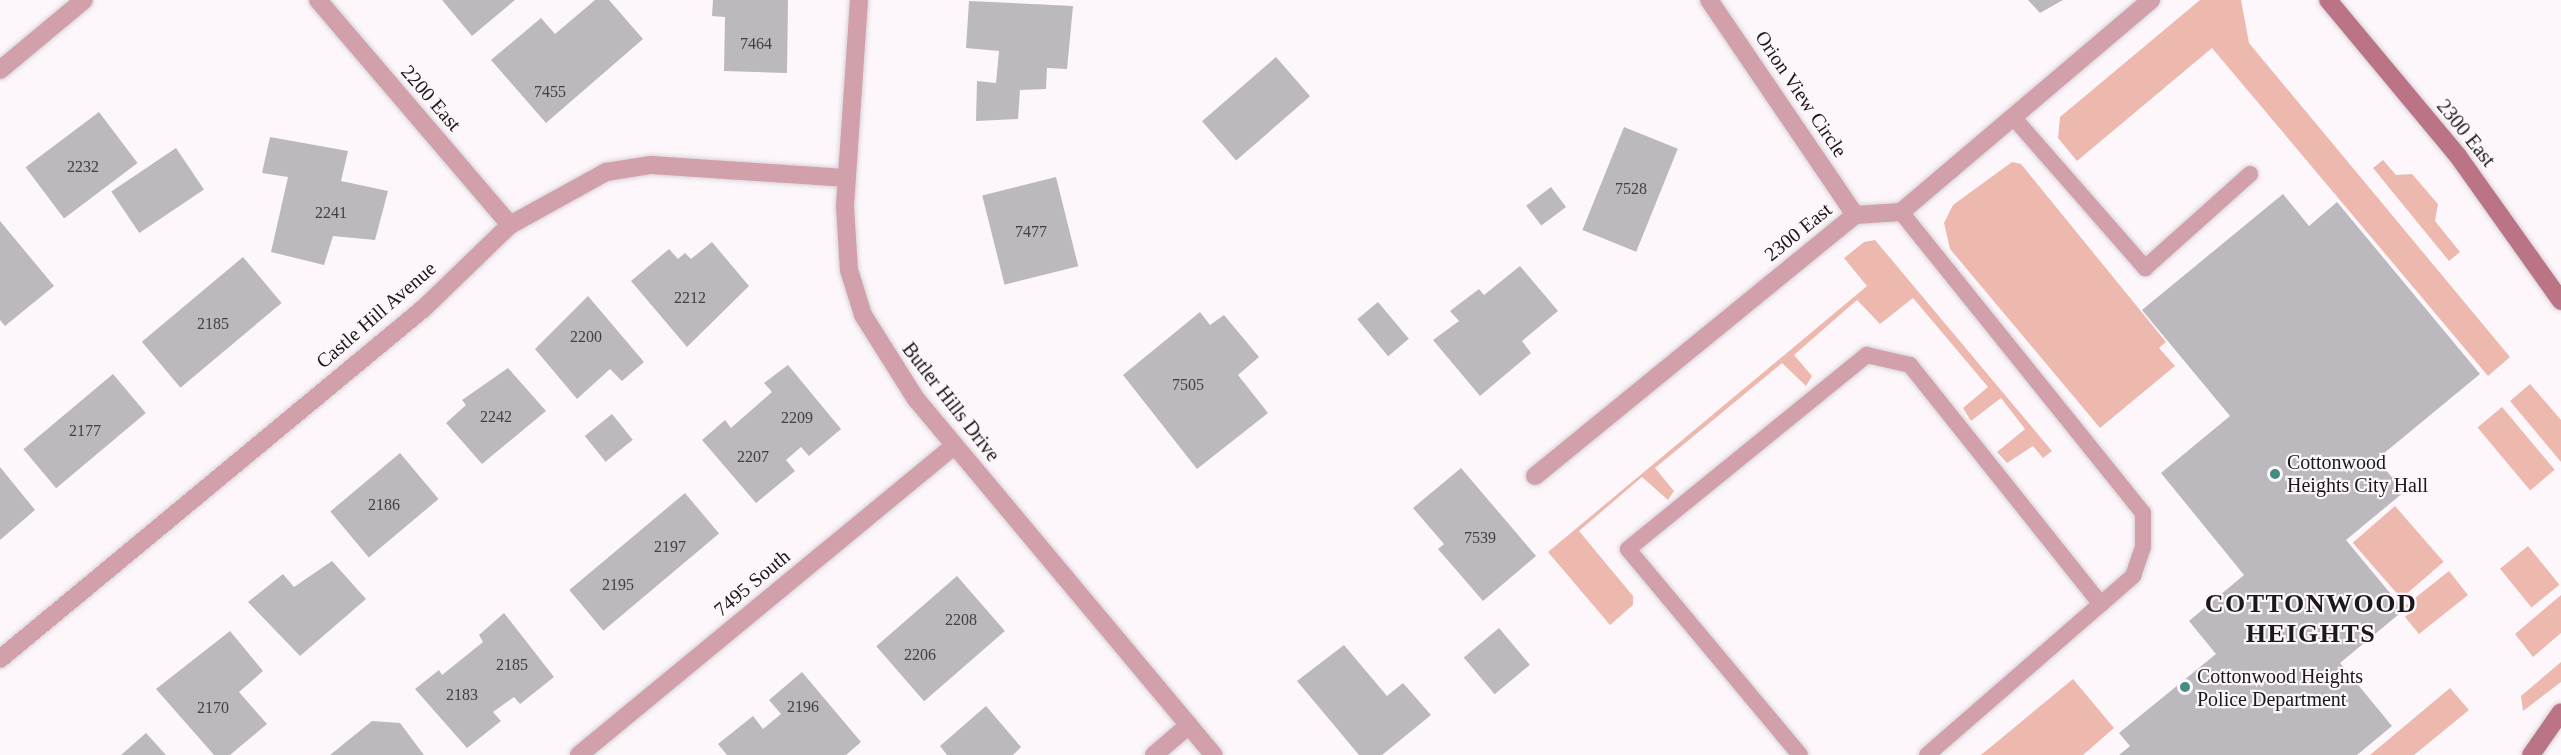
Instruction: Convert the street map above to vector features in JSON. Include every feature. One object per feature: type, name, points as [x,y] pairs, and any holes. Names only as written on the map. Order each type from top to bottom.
[{"type":"street","points":[[0,69],[84,0]]},
{"type":"street","name":"2200 East","points":[[318,0],[510,225]]},
{"type":"street","name":"Butler Hills Drive","points":[[859,0],[845,178],[849,270],[863,315],[886,357],[954,446],[1214,755]]},
{"type":"street","name":"Orion View Circle","points":[[1709,0],[1855,215]]},
{"type":"street","points":[[1901,212],[2151,0]]},
{"type":"street","name":"2300 East","points":[[2328,0],[2458,156],[2561,301]]},
{"type":"street","name":"Castle Hill Avenue","points":[[0,659],[424,308],[510,225],[606,172],[651,165],[845,178]]},
{"type":"street","name":"2300 East","points":[[1535,476],[1855,215],[1901,212]]},
{"type":"street","name":"7495 South","points":[[579,755],[954,446]]},
{"type":"street","points":[[2531,755],[2561,712]]},
{"type":"street","points":[[1154,755],[1189,725]]},
{"type":"lane","points":[[2013,117],[2145,268],[2250,174]]},
{"type":"lane","points":[[1901,212],[2143,513],[2143,547],[2133,576],[1927,755]]},
{"type":"lane","points":[[1800,755],[1628,549],[1867,355],[1910,365],[2101,604]]},
{"type":"shaded area","points":[[2200,0],[2241,0],[2249,43],[2510,357],[2488,376],[2212,48],[2077,161],[2058,138],[2060,117]]},
{"type":"shaded area","points":[[2383,160],[2396,175],[2412,174],[2438,204],[2435,221],[2460,252],[2449,261],[2373,168]]},
{"type":"shaded area","points":[[2012,162],[2021,164],[2166,342],[2159,348],[2175,366],[2100,428],[1950,249],[1944,223],[1953,205]]},
{"type":"shaded area","points":[[1875,240],[2052,451],[2043,458],[2033,446],[2007,463],[1997,452],[2025,429],[2001,398],[1971,421],[1963,408],[1988,387],[1913,298],[1880,324],[1857,300],[1794,355],[1812,376],[1806,386],[1782,363],[1655,468],[1674,491],[1668,500],[1642,477],[1579,531],[1633,596],[1633,605],[1610,625],[1548,552],[1867,286],[1844,258],[1864,242]]},
{"type":"shaded area","points":[[2530,384],[2561,420],[2561,462],[2510,401]]},
{"type":"shaded area","points":[[2502,407],[2555,470],[2530,490],[2477,428]]},
{"type":"shaded area","points":[[2395,506],[2444,562],[2401,599],[2353,543]]},
{"type":"shaded area","points":[[2528,546],[2559,585],[2531,608],[2500,569]]},
{"type":"shaded area","points":[[2449,571],[2468,595],[2419,634],[2405,617],[2410,612],[2405,606]]},
{"type":"shaded area","points":[[2561,595],[2561,633],[2533,657],[2515,634]]},
{"type":"shaded area","points":[[2561,662],[2561,682],[2523,711],[2521,696]]},
{"type":"shaded area","points":[[2073,679],[2114,728],[2083,755],[1981,755]]},
{"type":"shaded area","points":[[2450,688],[2469,710],[2414,755],[2370,755]]},
{"type":"building","points":[[442,0],[515,0],[472,36]]},
{"type":"building","points":[[595,0],[609,0],[643,39],[546,123],[491,60],[541,18],[555,34]]},
{"type":"building","points":[[713,0],[788,0],[787,73],[724,71],[725,17],[712,16]]},
{"type":"building","points":[[2028,0],[2063,0],[2040,13]]},
{"type":"building","points":[[969,1],[1073,6],[1067,69],[1047,68],[1046,89],[1020,90],[1018,119],[976,121],[977,81],[996,83],[999,51],[966,48]]},
{"type":"building","points":[[1276,57],[1310,96],[1236,161],[1202,121]]},
{"type":"building","points":[[99,112],[138,163],[64,218],[26,167]]},
{"type":"building","points":[[1624,127],[1678,149],[1636,252],[1582,230]]},
{"type":"building","points":[[270,137],[348,151],[341,181],[388,191],[375,240],[333,236],[324,265],[271,252],[288,177],[262,173]]},
{"type":"building","points":[[176,148],[204,189],[139,233],[111,192]]},
{"type":"building","points":[[1056,177],[1078,266],[1005,285],[982,195]]},
{"type":"building","points":[[1551,187],[1566,207],[1541,226],[1526,206]]},
{"type":"building","name":"Cottonwood Heights City Hall","points":[[2283,194],[2309,226],[2337,202],[2480,374],[2377,459],[2404,492],[2346,540],[2404,610],[2340,663],[2392,726],[2357,755],[2119,755],[2130,746],[2119,733],[2216,654],[2189,621],[2244,575],[2161,473],[2230,416],[2142,310]]},
{"type":"building","points":[[0,221],[54,286],[5,326],[0,320]]},
{"type":"building","points":[[712,242],[749,286],[687,347],[631,281],[669,249],[678,259],[685,253],[691,259]]},
{"type":"building","points":[[243,257],[282,303],[180,388],[142,342]]},
{"type":"building","points":[[1520,266],[1558,311],[1522,341],[1531,353],[1480,396],[1433,340],[1459,321],[1450,311],[1479,289],[1484,295]]},
{"type":"building","points":[[588,296],[644,362],[622,381],[610,369],[577,399],[535,349]]},
{"type":"building","points":[[1378,302],[1409,339],[1388,356],[1357,319]]},
{"type":"building","points":[[1200,312],[1210,325],[1224,315],[1259,357],[1238,375],[1268,413],[1197,469],[1123,375]]},
{"type":"building","points":[[788,365],[841,429],[809,456],[801,447],[786,460],[795,471],[756,503],[702,440],[725,420],[731,428],[772,392],[764,383]]},
{"type":"building","points":[[508,368],[546,411],[482,464],[446,423],[466,405],[462,400]]},
{"type":"building","points":[[113,374],[146,413],[56,488],[23,449]]},
{"type":"building","points":[[612,414],[633,440],[606,462],[585,436]]},
{"type":"building","points":[[400,453],[439,499],[369,557],[330,511]]},
{"type":"building","points":[[0,467],[35,510],[0,540]]},
{"type":"building","points":[[1461,468],[1536,556],[1483,601],[1438,549],[1444,544],[1413,508]]},
{"type":"building","points":[[685,493],[719,534],[603,631],[569,590]]},
{"type":"building","points":[[332,561],[366,599],[300,656],[248,602],[283,574],[294,587]]},
{"type":"building","points":[[957,576],[1005,631],[924,701],[876,646]]},
{"type":"building","points":[[504,613],[554,677],[520,704],[514,697],[493,712],[501,721],[467,748],[415,689],[439,670],[442,675],[483,642],[479,635]]},
{"type":"building","points":[[1499,628],[1530,665],[1495,694],[1464,658]]},
{"type":"building","points":[[230,631],[263,671],[239,692],[267,724],[230,755],[214,755],[156,689]]},
{"type":"building","points":[[1344,645],[1387,696],[1403,683],[1431,715],[1382,755],[1359,755],[1297,681]]},
{"type":"building","points":[[802,672],[861,742],[846,755],[727,755],[718,744],[753,716],[763,729],[781,714],[769,700]]},
{"type":"building","points":[[986,706],[1021,747],[1013,755],[947,755],[940,746]]},
{"type":"building","points":[[372,721],[400,723],[424,755],[330,755]]},
{"type":"building","points":[[146,733],[166,755],[121,755]]},
{"type":"place","name":"Cottonwood Heights City Hall","points":[[2275,474]]},
{"type":"place","name":"Cottonwood Heights Police Department","points":[[2185,687]]},
{"type":"district","name":"COTTONWOOD HEIGHTS","points":[[2311,619]]}]
